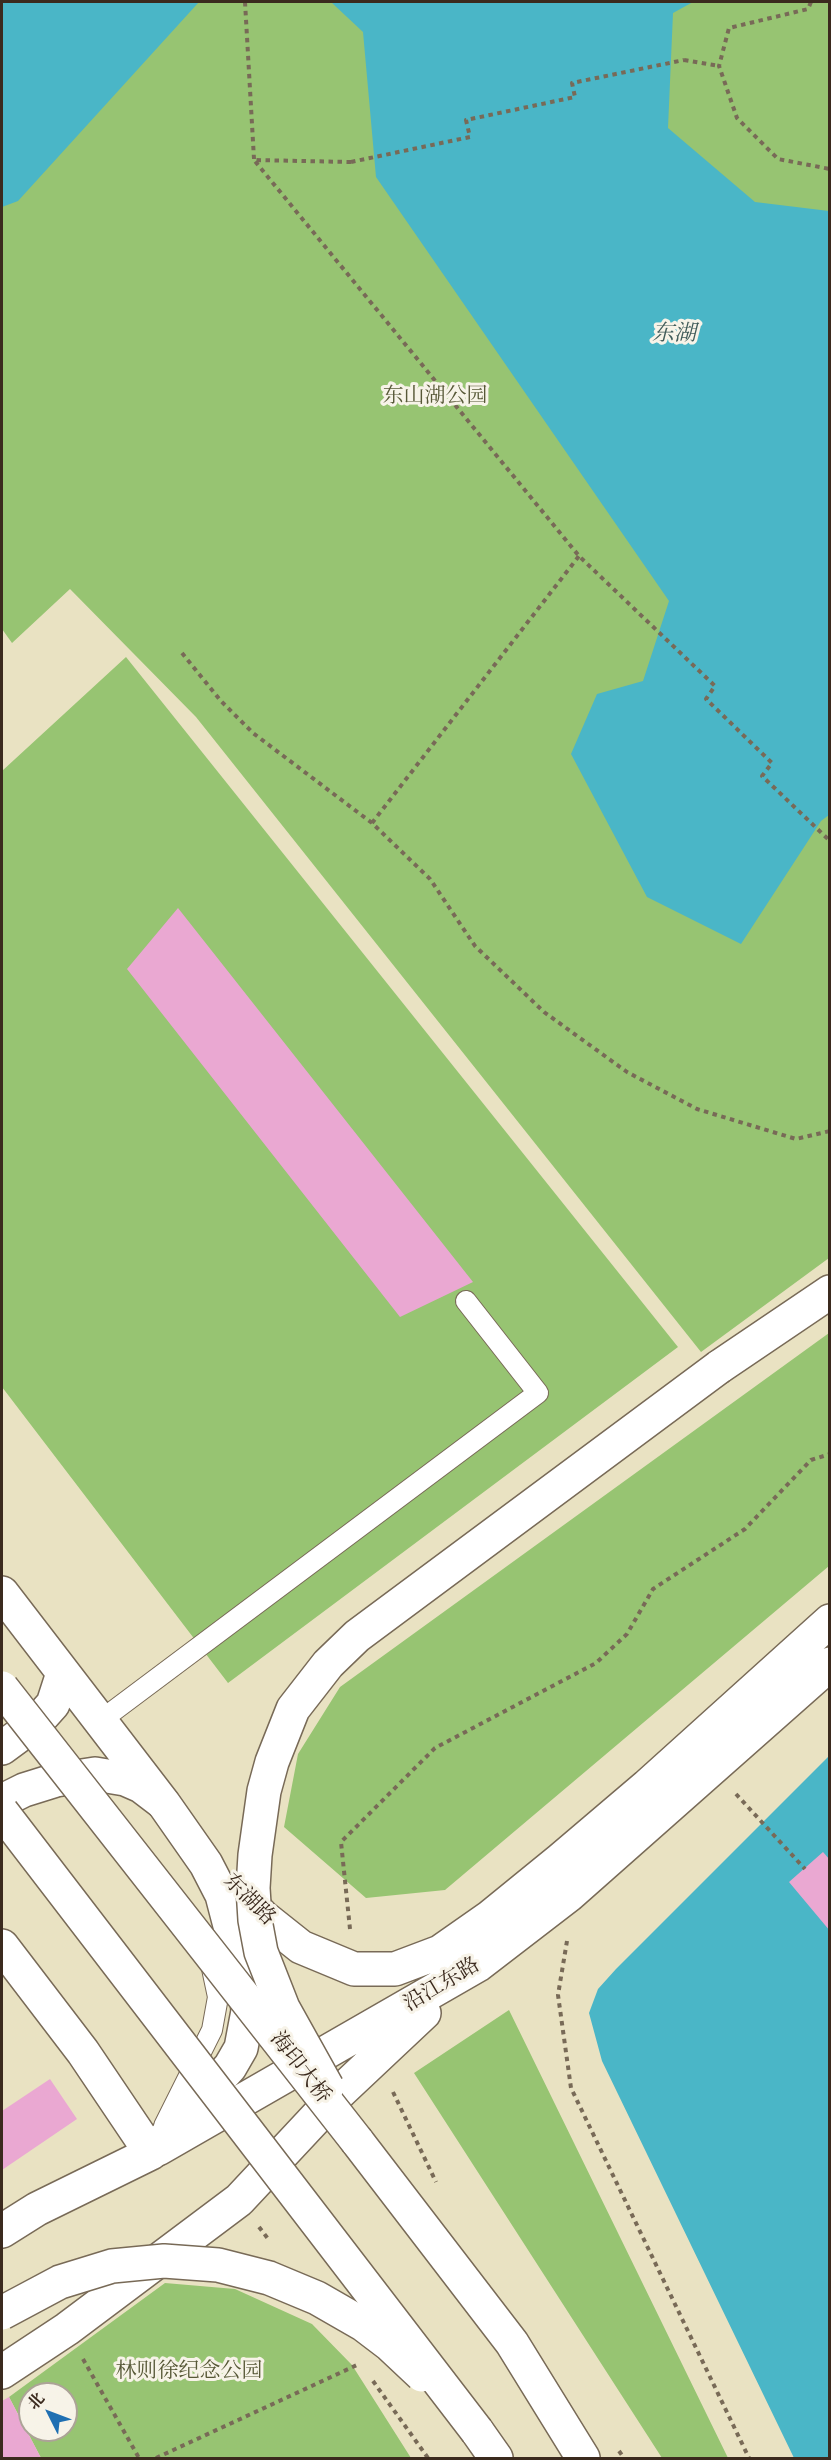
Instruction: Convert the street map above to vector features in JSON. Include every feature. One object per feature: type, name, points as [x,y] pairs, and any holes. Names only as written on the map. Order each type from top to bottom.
[{"type":"main road","points":[[357,2140],[283,2008],[261,1952],[255,1920],[253,1888],[255,1855],[264,1791],[272,1762],[294,1709],[328,1664],[357,1636],[718,1367],[830,1292]]},
{"type":"main road","points":[[2,1593],[164,1804],[206,1864],[222,1895],[246,1988],[248,2011],[241,2048],[230,2067],[151,2152],[83,2052],[2,1946]]},
{"type":"main road","name":"沿江东路","points":[[354,1969],[395,1970],[440,1952],[490,1917],[647,1786],[830,1621]]},
{"type":"main road","name":"沿江东路","points":[[2,2231],[37,2210],[151,2152],[478,1965],[577,1887],[830,1664]]},
{"type":"main road","points":[[2,1748],[36,1723],[53,1704],[63,1673]]},
{"type":"main road","name":"海印大桥","points":[[2,1688],[357,2140],[512,2343],[583,2458]]},
{"type":"main road","points":[[2,1801],[24,1790],[81,1774],[112,1775],[125,1779],[141,1786],[164,1804]]},
{"type":"main road","name":"东湖路","points":[[164,1804],[262,1916],[301,1947],[354,1969]]},
{"type":"main road","points":[[2,1812],[496,2458]]},
{"type":"main road","points":[[2,2372],[67,2329],[239,2200],[375,2056],[478,1965]]},
{"type":"main road","points":[[2,2313],[60,2282],[112,2266],[164,2261],[218,2265],[245,2271],[317,2298],[364,2325],[413,2365],[477,2431]]},
{"type":"lane","points":[[100,1720],[538,1393],[466,1301]]},
{"type":"lane","points":[[81,1774],[186,1901],[204,1929],[218,1997],[212,2030],[151,2152]]},
{"type":"path","points":[[245,2],[254,160],[579,556],[715,686],[706,699],[772,764],[762,776],[830,841]]},
{"type":"path","points":[[811,2],[808,9],[729,28],[719,66],[737,118],[778,159],[830,170]]},
{"type":"path","points":[[254,160],[351,162],[470,136],[466,120],[575,97],[572,83],[684,60],[719,66]]},
{"type":"path","points":[[372,823],[579,556]]},
{"type":"path","points":[[183,653],[220,701],[253,733],[372,823],[430,879],[475,946],[544,1012],[627,1072],[697,1109],[796,1139],[830,1131]]},
{"type":"path","points":[[354,1969],[341,1842],[435,1748],[596,1663],[627,1634],[653,1589],[745,1529],[811,1460],[830,1454]]},
{"type":"path","points":[[713,1769],[805,1869]]},
{"type":"path","points":[[577,1887],[558,1995],[571,2088],[749,2458]]},
{"type":"path","points":[[375,2056],[440,2189]]},
{"type":"path","points":[[67,2329],[139,2458]]},
{"type":"path","points":[[156,2458],[360,2363]]},
{"type":"path","points":[[367,2373],[428,2458]]},
{"type":"green space","name":"东山湖公园","points":[[2,2],[829,2],[829,1258],[701,1352],[196,717],[70,589],[12,643],[2,629]]},
{"type":"green space","points":[[126,657],[678,1347],[228,1683],[2,1387],[2,771]]},
{"type":"green space","points":[[829,1333],[829,1566],[445,1890],[366,1898],[284,1827],[298,1754],[340,1687]]},
{"type":"green space","points":[[509,2010],[728,2458],[662,2458],[414,2073]]},
{"type":"green space","name":"林则徐纪念公园","points":[[165,2283],[235,2289],[312,2324],[352,2365],[411,2458],[41,2458],[33,2442],[78,2442],[78,2382],[30,2382]]},
{"type":"green space","name":"林则徐纪念公园","points":[[18,2390],[18,2414],[9,2397]]},
{"type":"water","points":[[2,2],[199,2],[18,201],[2,207]]},
{"type":"water","name":"东湖","points":[[331,2],[693,2],[673,13],[668,128],[755,202],[829,211],[829,815],[821,821],[741,944],[647,897],[571,754],[597,694],[643,681],[669,601],[376,177],[363,32]]},
{"type":"water","points":[[829,1756],[829,2458],[794,2458],[602,2061],[589,2013],[598,1989],[616,1969]]},
{"type":"building","points":[[178,908],[473,1282],[400,1317],[127,969]]},
{"type":"building","points":[[823,1852],[830,1860],[830,1931],[789,1882]]},
{"type":"building","points":[[50,2079],[77,2119],[2,2170],[2,2111]]},
{"type":"building","points":[[9,2397],[18,2414],[18,2442],[33,2442],[41,2458],[2,2458],[2,2401]]}]
